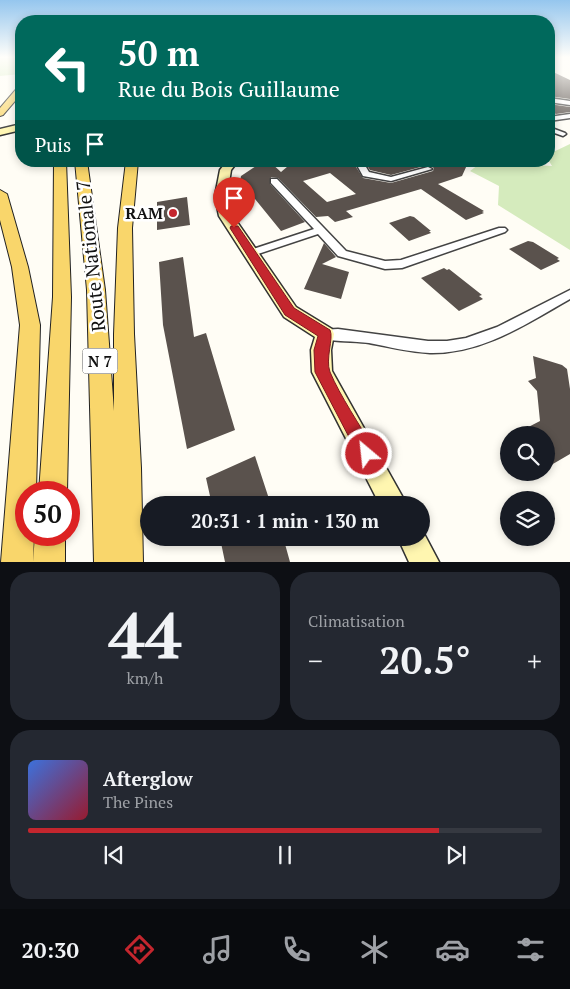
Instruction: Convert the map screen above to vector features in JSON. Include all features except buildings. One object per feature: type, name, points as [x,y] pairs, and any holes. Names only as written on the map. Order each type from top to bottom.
[{"type":"main road","points":[[0,113],[15,96]]},
{"type":"main road","points":[[0,132],[15,128]]},
{"type":"main road","name":"Route Nationale 7","points":[[53,481],[62,297],[60,167]]},
{"type":"main road","name":"Route Nationale 7","points":[[82,167],[96,290],[110,562]]},
{"type":"main road","points":[[127,562],[128,468],[124,334],[125,228],[131,167]]},
{"type":"main road","points":[[228,167],[223,181],[222,196],[226,216],[290,312],[325,334],[321,350],[322,372],[389,496]]},
{"type":"main road","points":[[0,194],[20,267],[30,325],[17,562]]},
{"type":"main road","points":[[49,562],[50,546]]},
{"type":"main road","points":[[416,546],[425,562]]},
{"type":"street","points":[[555,101],[570,103]]},
{"type":"street","points":[[555,118],[570,116]]},
{"type":"street","points":[[555,131],[563,134]]},
{"type":"street","points":[[363,167],[366,174],[391,179],[428,169]]},
{"type":"street","points":[[274,181],[342,254],[385,265],[402,264],[502,230]]},
{"type":"street","points":[[251,253],[321,230]]},
{"type":"street","points":[[325,334],[345,333],[406,345],[431,347],[457,346],[480,341],[570,294]]},
{"type":"green space","points":[[570,144],[570,250],[498,205],[499,186],[470,171],[475,167],[555,167],[555,151]]},
{"type":"place","name":"RAM","points":[[173,213]]},
{"type":"route","points":[[234,228],[290,312],[325,334],[321,350],[322,372],[367,454]]}]
